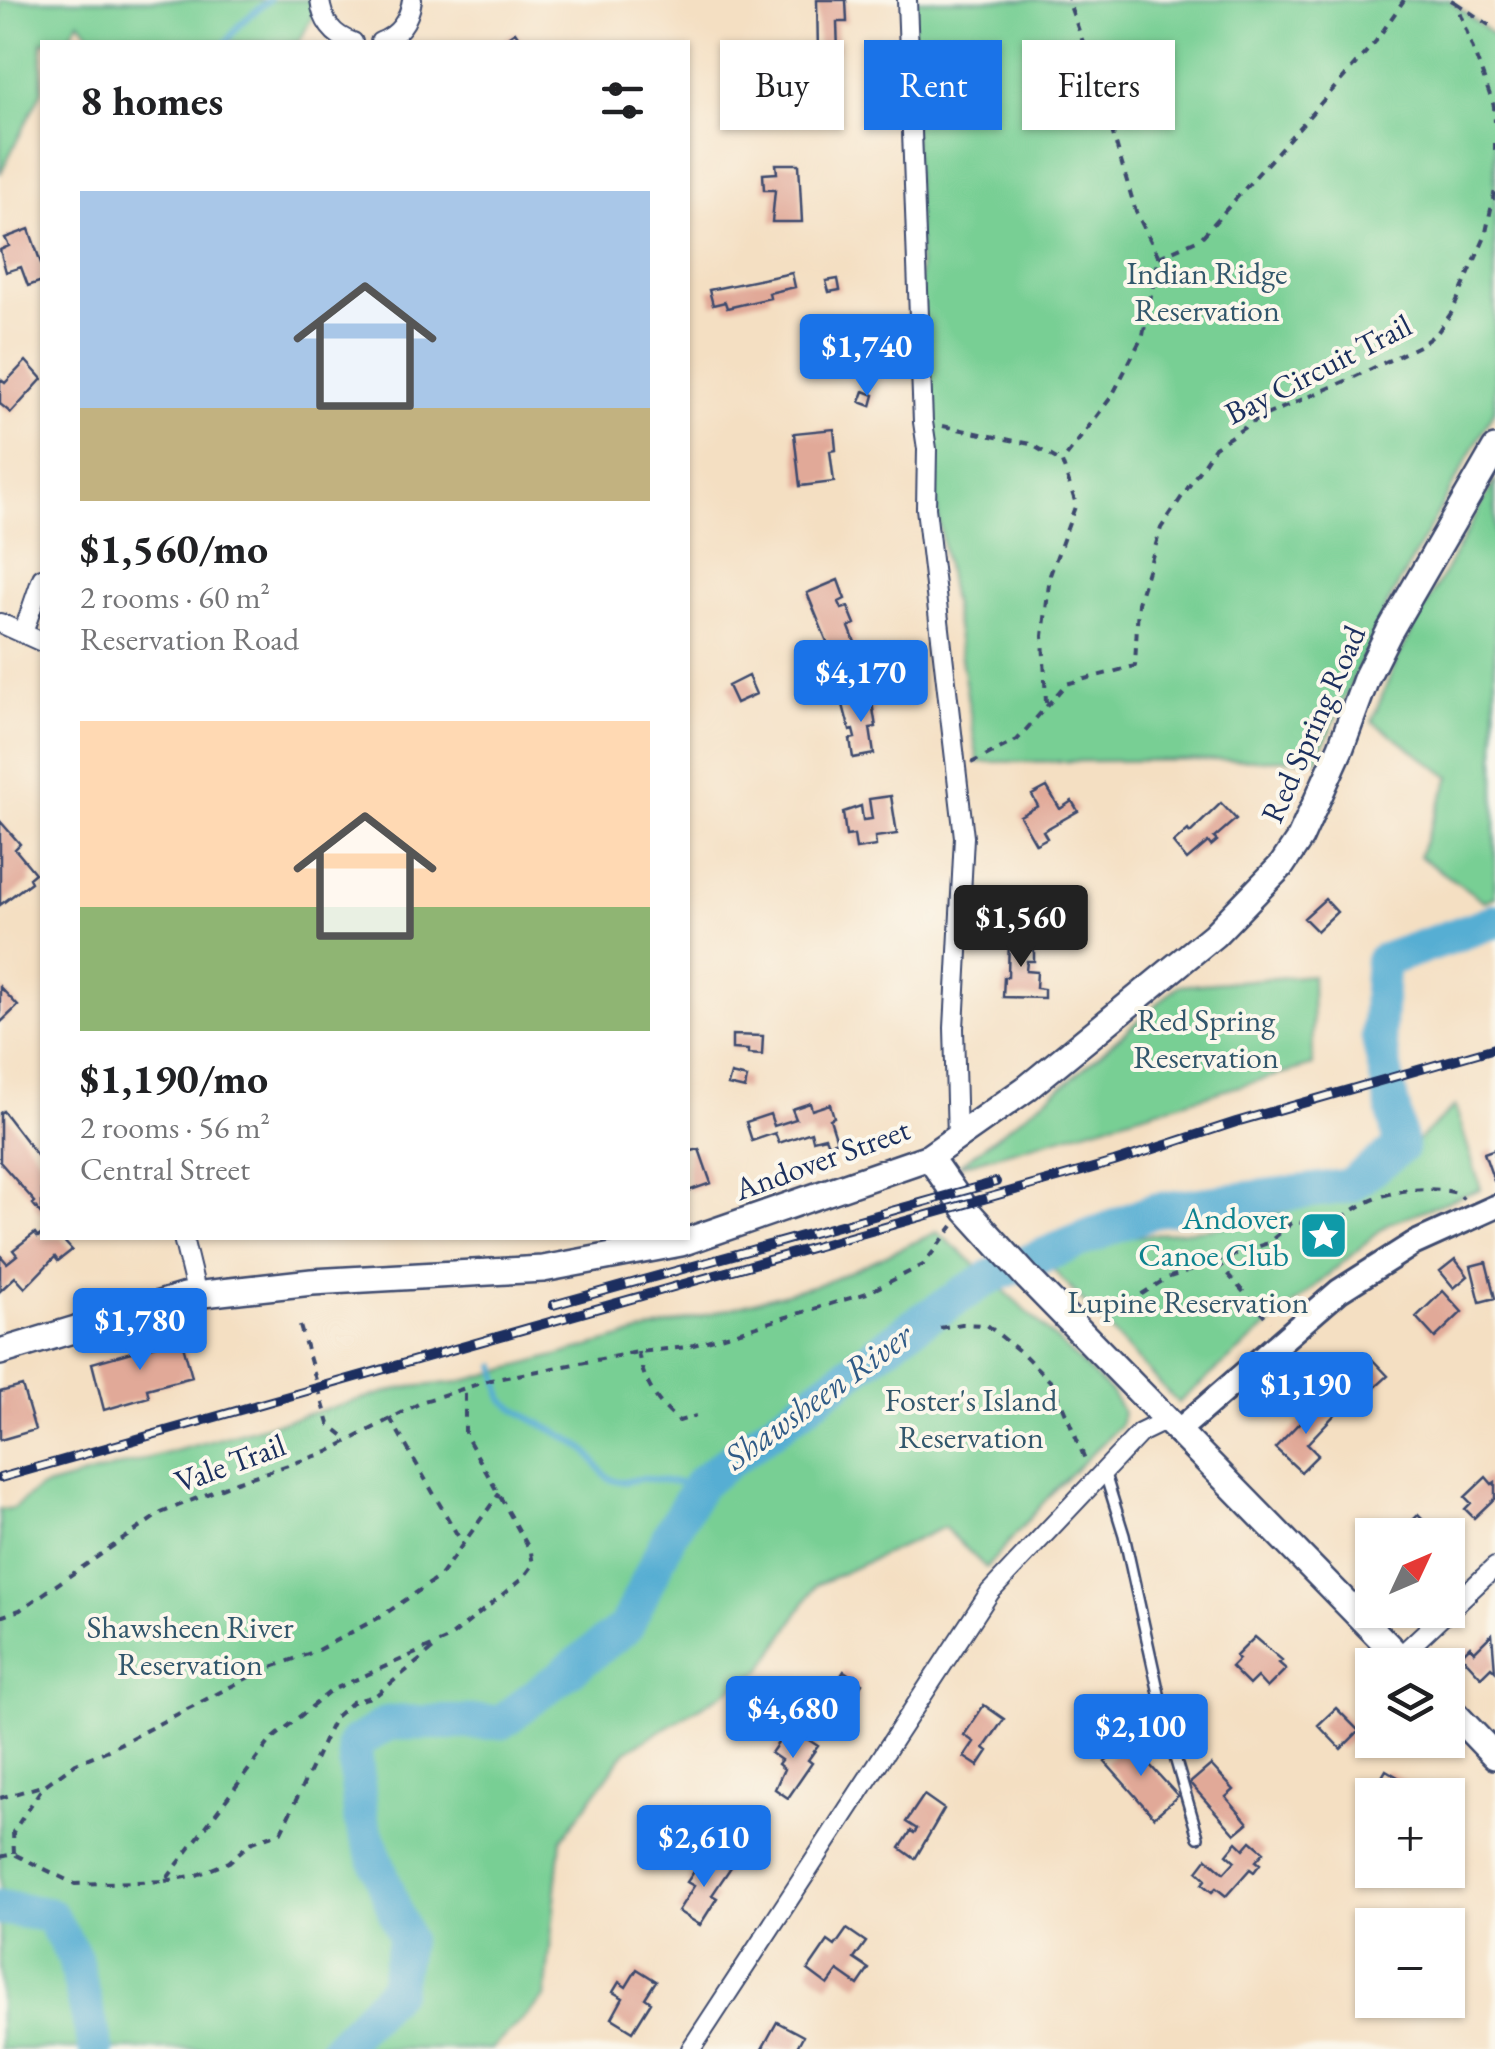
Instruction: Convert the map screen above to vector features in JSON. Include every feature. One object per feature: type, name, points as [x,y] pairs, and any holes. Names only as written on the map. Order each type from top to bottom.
[{"type":"main road","name":"Red Spring Road","points":[[957,1138],[1027,1088],[1214,935],[1282,865],[1307,823],[1389,632],[1495,449]]},
{"type":"main road","name":"Andover Street","points":[[690,1240],[929,1157],[957,1138]]},
{"type":"main road","points":[[929,1157],[966,1211],[1028,1278],[1390,1648]]},
{"type":"main road","name":"Andover Street","points":[[0,1352],[197,1295],[312,1282],[543,1269],[690,1240]]},
{"type":"main road","points":[[1465,1725],[1495,1756]]},
{"type":"street","points":[[320,0],[325,20],[334,32],[349,40]]},
{"type":"street","points":[[386,40],[402,28],[412,0]]},
{"type":"street","points":[[907,0],[926,508],[964,837],[954,1028],[957,1138]]},
{"type":"street","points":[[23,633],[40,584]]},
{"type":"street","points":[[0,623],[40,641]]},
{"type":"street","points":[[691,2049],[990,1592],[1140,1433],[1173,1426],[1339,1291],[1383,1262],[1485,1211]]},
{"type":"street","points":[[183,1240],[197,1295]]},
{"type":"street","points":[[1416,1648],[1495,1567]]},
{"type":"lane","points":[[1100,1478],[1124,1534],[1167,1730],[1198,1837]]},
{"type":"path","points":[[1062,462],[1112,396],[1143,335],[1159,256],[1136,212],[1068,0]]},
{"type":"path","points":[[1159,256],[1201,238],[1376,41],[1404,0]]},
{"type":"path","points":[[1454,2],[1495,29]]},
{"type":"path","points":[[1454,2],[1494,106],[1495,122]]},
{"type":"path","name":"Bay Circuit Trail","points":[[956,765],[978,762],[1017,740],[1066,684],[1135,666],[1138,603],[1161,528],[1215,447],[1259,418],[1421,346],[1438,334],[1486,237],[1495,190]]},
{"type":"path","points":[[922,422],[1030,444],[1062,462],[1076,504],[1050,575],[1043,636],[1046,704]]},
{"type":"path","points":[[1088,1327],[1167,1278],[1268,1243],[1293,1222],[1303,1222],[1314,1230],[1328,1230],[1349,1211],[1401,1189],[1458,1193],[1485,1211]]},
{"type":"path","name":"Vale Trail","points":[[0,1617],[20,1610],[161,1513],[236,1482],[328,1452],[424,1401],[491,1380],[638,1352],[687,1347],[867,1294],[923,1264],[966,1211]]},
{"type":"path","points":[[1216,1262],[1285,1338]]},
{"type":"path","points":[[940,1328],[987,1324],[1023,1354],[1054,1386],[1100,1478]]},
{"type":"path","points":[[300,1326],[329,1424],[349,1440]]},
{"type":"path","points":[[638,1352],[641,1371],[670,1413],[679,1420],[696,1416]]},
{"type":"path","points":[[0,1857],[14,1854],[74,1884],[165,1881],[229,1862],[250,1843],[281,1832],[336,1717],[352,1702],[375,1696],[534,1565],[531,1552],[465,1434],[465,1388]]},
{"type":"path","points":[[390,1418],[462,1543]]},
{"type":"path","points":[[0,1798],[44,1784],[76,1762],[382,1616],[439,1577],[498,1494]]},
{"type":"path","points":[[165,1881],[271,1740],[332,1690],[445,1640]]},
{"type":"path","points":[[14,1854],[13,1832],[44,1784]]},
{"type":"green space","points":[[0,0],[321,0],[300,40],[95,40],[79,21],[68,40],[40,40],[40,95],[0,174]]},
{"type":"green space","name":"Indian Ridge Reservation","points":[[908,0],[1449,0],[1495,37],[1495,409],[1384,611],[1317,759],[978,762],[927,449],[914,130],[1002,130],[1002,40],[910,40]]},
{"type":"green space","points":[[1495,480],[1495,897],[1484,901],[1419,856],[1450,777],[1372,721],[1397,659]]},
{"type":"green space","name":"Red Spring Reservation","points":[[1312,975],[1313,1065],[958,1166],[1070,1080],[1178,986]]},
{"type":"green space","name":"Lupine Reservation","points":[[1455,1106],[1481,1189],[1389,1223],[1178,1403],[1032,1247],[1214,1228],[1360,1193]]},
{"type":"green space","name":"Shawsheen River Reservation","points":[[937,1232],[1112,1393],[1123,1413],[1120,1426],[1057,1487],[986,1568],[944,1527],[816,1585],[762,1670],[626,1751],[561,1840],[545,1998],[491,2049],[0,2049],[0,1510],[14,1508],[38,1489],[402,1388],[460,1382],[827,1282]]},
{"type":"building","points":[[817,0],[846,0],[847,22],[837,22],[838,40],[818,40]]},
{"type":"building","points":[[515,32],[521,40],[503,40]]},
{"type":"building","points":[[776,164],[799,164],[802,222],[772,222],[775,190],[764,190],[763,174],[777,173]]},
{"type":"building","points":[[29,229],[40,260],[40,282],[28,286],[21,267],[6,272],[0,250],[9,246],[5,238]]},
{"type":"building","points":[[792,273],[795,287],[769,293],[770,298],[727,308],[725,302],[713,305],[709,290]]},
{"type":"building","points":[[838,279],[840,290],[829,292],[826,281]]},
{"type":"building","points":[[26,361],[40,377],[11,413],[0,404],[0,379],[5,383]]},
{"type":"building","points":[[864,391],[874,395],[871,406],[860,402]]},
{"type":"building","points":[[834,429],[836,450],[830,451],[834,482],[800,486],[794,433]]},
{"type":"building","points":[[838,580],[845,599],[839,602],[842,609],[848,607],[855,624],[849,627],[856,645],[832,654],[807,593]]},
{"type":"building","points":[[748,676],[756,694],[736,703],[728,686]]},
{"type":"building","points":[[871,696],[876,727],[870,728],[874,754],[853,758],[850,739],[855,738],[842,701]]},
{"type":"building","points":[[1047,787],[1060,809],[1072,801],[1078,811],[1043,831],[1047,838],[1036,844],[1020,816],[1038,806],[1032,795]]},
{"type":"building","points":[[891,796],[897,834],[875,837],[876,846],[856,849],[854,835],[846,836],[843,812],[861,806],[863,820],[872,819],[869,799]]},
{"type":"building","points":[[1221,803],[1236,819],[1214,838],[1217,841],[1211,846],[1208,842],[1187,860],[1173,843],[1188,830],[1190,833]]},
{"type":"building","points":[[0,821],[20,844],[15,849],[35,873],[29,878],[31,882],[0,905]]},
{"type":"building","points":[[1325,899],[1337,912],[1317,931],[1304,918]]},
{"type":"building","points":[[1036,905],[1067,905],[1067,926],[1036,926]]},
{"type":"building","points":[[1009,936],[1034,937],[1034,961],[1027,961],[1026,971],[1037,972],[1036,988],[1044,989],[1044,998],[1003,997],[1004,977],[1008,977]]},
{"type":"building","points":[[0,987],[18,1006],[0,1023]]},
{"type":"building","points":[[732,1035],[763,1036],[762,1055],[732,1049]]},
{"type":"building","points":[[731,1074],[747,1078],[745,1089],[728,1085]]},
{"type":"building","points":[[810,1103],[812,1110],[830,1104],[837,1141],[828,1144],[825,1137],[813,1140],[811,1132],[779,1143],[775,1133],[752,1141],[746,1122],[770,1114],[774,1126],[796,1119],[792,1109]]},
{"type":"building","points":[[3,1111],[40,1159],[40,1213],[0,1162]]},
{"type":"building","points":[[699,1149],[711,1183],[690,1190],[690,1151]]},
{"type":"building","points":[[1495,1149],[1495,1181],[1494,1181],[1484,1153]]},
{"type":"building","points":[[35,1233],[40,1240],[63,1240],[72,1250],[58,1261],[55,1257],[25,1288],[15,1277],[0,1291],[0,1255],[7,1263],[17,1255],[13,1250]]},
{"type":"building","points":[[1455,1259],[1468,1276],[1454,1288],[1440,1271]]},
{"type":"building","points":[[1486,1262],[1495,1298],[1480,1302],[1471,1266]]},
{"type":"building","points":[[1443,1291],[1462,1312],[1435,1338],[1416,1317]]},
{"type":"building","points":[[181,1338],[192,1377],[147,1389],[149,1397],[104,1410],[92,1363]]},
{"type":"building","points":[[1371,1358],[1388,1376],[1359,1402],[1342,1384]]},
{"type":"building","points":[[22,1386],[35,1430],[0,1440],[0,1392]]},
{"type":"building","points":[[1329,1401],[1339,1410],[1307,1444],[1318,1455],[1301,1472],[1275,1448],[1303,1419]]},
{"type":"building","points":[[1486,1477],[1492,1484],[1495,1482],[1495,1498],[1474,1518],[1465,1509],[1471,1503],[1465,1497]]},
{"type":"building","points":[[1492,1634],[1495,1671],[1491,1667],[1481,1677],[1465,1659],[1470,1646],[1474,1652]]},
{"type":"building","points":[[1255,1637],[1282,1660],[1279,1663],[1286,1669],[1267,1688],[1257,1677],[1249,1685],[1231,1667]]},
{"type":"building","points":[[844,1671],[862,1683],[840,1722],[820,1708]]},
{"type":"building","points":[[984,1705],[1004,1719],[984,1748],[988,1751],[978,1766],[964,1757],[974,1742],[964,1735]]},
{"type":"building","points":[[1336,1708],[1355,1727],[1355,1735],[1341,1749],[1318,1725]]},
{"type":"building","points":[[785,1733],[794,1739],[798,1733],[818,1746],[808,1760],[812,1763],[788,1798],[775,1789],[784,1769],[778,1764],[781,1760],[771,1753]]},
{"type":"building","points":[[1128,1741],[1178,1796],[1154,1817],[1105,1762]]},
{"type":"building","points":[[1211,1765],[1234,1790],[1226,1797],[1248,1823],[1235,1834],[1190,1783]]},
{"type":"building","points":[[1386,1770],[1400,1778],[1381,1778]]},
{"type":"building","points":[[924,1795],[944,1809],[915,1859],[900,1848],[911,1831],[917,1829],[906,1822]]},
{"type":"building","points":[[1251,1841],[1264,1852],[1256,1861],[1260,1864],[1254,1872],[1250,1869],[1226,1896],[1202,1884],[1206,1879],[1197,1871],[1207,1858],[1224,1873],[1235,1861],[1227,1854],[1237,1842],[1244,1849]]},
{"type":"building","points":[[713,1857],[731,1867],[712,1895],[717,1898],[700,1925],[678,1911],[694,1886],[687,1882],[699,1864],[706,1869]]},
{"type":"building","points":[[847,1929],[866,1942],[854,1959],[869,1969],[858,1985],[838,1971],[828,1985],[808,1970],[828,1941],[835,1946]]},
{"type":"building","points":[[637,1969],[656,1981],[645,1998],[651,2002],[633,2031],[612,2018],[623,1998],[613,1992],[619,1982],[626,1987]]},
{"type":"building","points":[[777,2022],[803,2036],[796,2049],[762,2049]]},
{"type":"waterway","points":[[228,40],[269,0]]},
{"type":"waterway","name":"Shawsheen River","points":[[336,2049],[396,1988],[405,1938],[361,1820],[354,1744],[388,1723],[501,1722],[626,1627],[670,1534],[701,1482],[913,1326],[990,1277],[1155,1210],[1349,1186],[1401,1147],[1378,1036],[1382,961],[1495,921]]},
{"type":"waterway","points":[[496,1366],[502,1398],[583,1448],[610,1479],[701,1482]]},
{"type":"waterway","name":"Shawsheen River","points":[[0,1908],[50,1915],[74,1957],[96,2049]]},
{"type":"railway","points":[[0,1478],[1114,1162],[1236,1122],[1495,1048]]},
{"type":"railway","points":[[553,1305],[996,1182]]},
{"type":"place","name":"Andover Canoe Club","points":[[1324,1236]]},
{"type":"park label","name":"Foster's Island Reservation","points":[[971,1418]]}]
